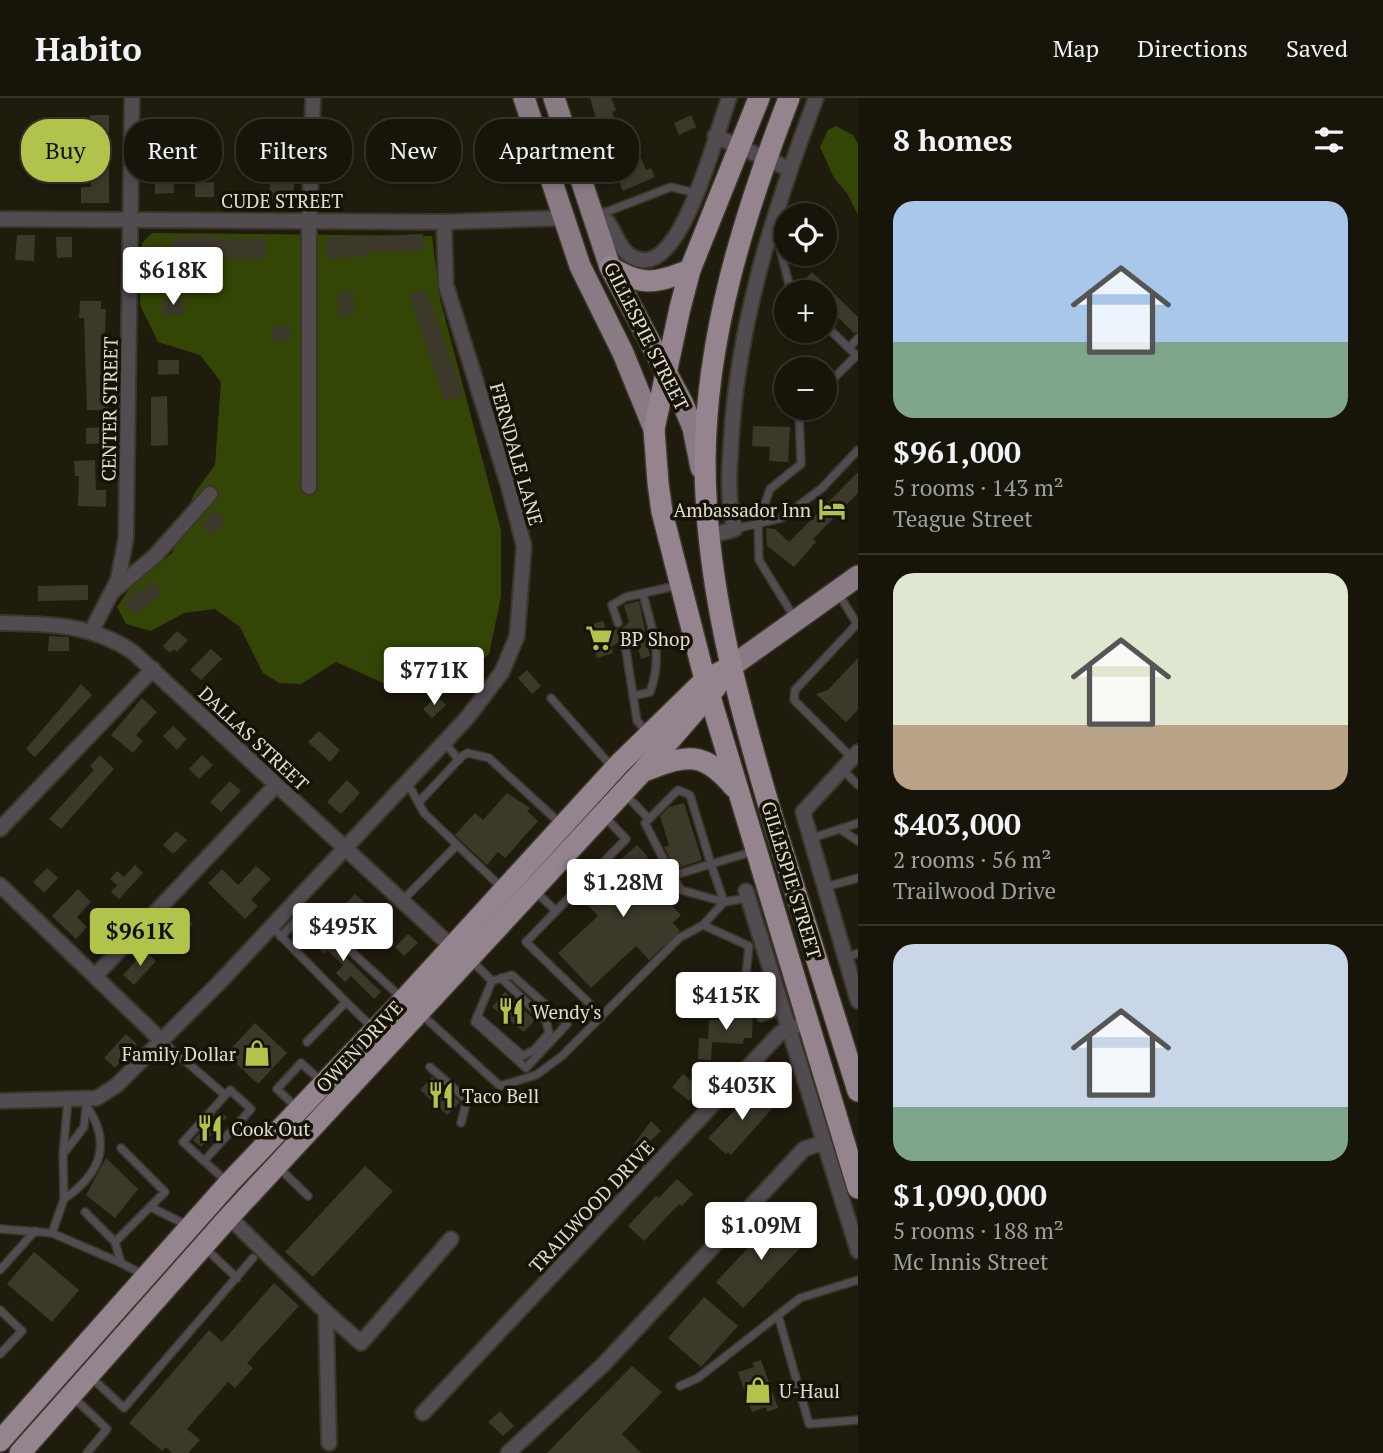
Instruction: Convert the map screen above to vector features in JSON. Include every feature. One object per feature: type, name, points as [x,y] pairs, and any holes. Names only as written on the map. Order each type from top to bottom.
[{"type":"highway","name":"GILLESPIE STREET","points":[[758,98],[690,270],[665,369],[654,429],[662,512],[707,687],[755,851],[798,1025]]},
{"type":"highway","name":"GILLESPIE STREET","points":[[789,98],[743,229],[721,313],[708,405],[706,496],[718,602],[760,776],[858,1091]]},
{"type":"highway","points":[[610,267],[629,279],[647,283],[690,270]]},
{"type":"highway","name":"OWEN DRIVE","points":[[461,952],[503,890],[614,770],[649,734],[732,666]]},
{"type":"highway","name":"OWEN DRIVE","points":[[20,1453],[229,1217],[356,1080],[411,1006],[461,952],[534,889],[642,772],[707,687]]},
{"type":"highway","points":[[642,772],[679,757],[695,758],[714,764],[737,791]]},
{"type":"highway","points":[[356,1080],[356,1066],[456,958],[457,953],[461,952]]},
{"type":"highway","name":"OWEN DRIVE","points":[[2,1435],[229,1183],[374,1029],[411,1006]]},
{"type":"highway","points":[[798,1025],[858,1188]]},
{"type":"highway","points":[[204,1247],[200,1239],[203,1228],[287,1134],[296,1113]]},
{"type":"main road","name":"GILLESPIE STREET","points":[[524,98],[580,266],[623,353],[654,429]]},
{"type":"main road","name":"GILLESPIE STREET","points":[[554,98],[596,215],[610,267],[665,369],[693,428],[706,496]]},
{"type":"main road","name":"OWEN DRIVE","points":[[732,666],[858,576]]},
{"type":"street","name":"CENTER STREET","points":[[92,630],[113,592],[126,538],[132,98]]},
{"type":"street","points":[[309,487],[313,98]]},
{"type":"street","points":[[596,215],[608,220],[617,242],[630,255],[642,260],[657,258],[672,245],[696,192],[729,98]]},
{"type":"street","points":[[710,536],[735,529],[730,464],[740,344],[789,169],[816,98]]},
{"type":"street","points":[[715,136],[789,169]]},
{"type":"street","name":"CUDE STREET","points":[[0,219],[444,222],[563,218]]},
{"type":"street","name":"FERNDALE LANE","points":[[87,1102],[117,1085],[301,905],[344,846],[467,718],[502,672],[517,636],[524,545],[446,285],[444,222]]},
{"type":"street","points":[[113,592],[155,556],[210,494]]},
{"type":"street","name":"DALLAS STREET","points":[[0,623],[63,624],[92,630],[116,640],[152,669],[461,952]]},
{"type":"street","points":[[0,829],[152,669]]},
{"type":"street","name":"GILLESPIE STREET","points":[[851,760],[803,812],[808,840],[824,888],[852,956],[858,1002]]},
{"type":"street","points":[[96,975],[276,785]]},
{"type":"street","points":[[0,885],[162,1041]]},
{"type":"street","name":"GILLESPIE STREET","points":[[747,894],[783,1010],[798,1025],[822,1143],[858,1251]]},
{"type":"street","points":[[833,1012],[858,1002]]},
{"type":"street","name":"TRAILWOOD DRIVE","points":[[423,1413],[780,1033],[798,1025]]},
{"type":"street","points":[[0,1101],[87,1102]]},
{"type":"street","points":[[508,1453],[603,1365],[804,1149],[822,1143]]},
{"type":"street","points":[[229,1217],[361,1343],[451,1239]]},
{"type":"street","points":[[326,1312],[329,1443]]},
{"type":"lane","points":[[596,215],[671,187],[696,192]]},
{"type":"lane","points":[[773,223],[788,280]]},
{"type":"lane","points":[[837,336],[857,356],[837,375]]},
{"type":"lane","points":[[849,348],[858,338]]},
{"type":"lane","points":[[796,619],[759,560],[758,523],[770,489],[801,464],[799,420]]},
{"type":"lane","points":[[735,529],[782,518],[821,488],[858,450]]},
{"type":"lane","points":[[618,623],[612,604],[626,597],[680,585]]},
{"type":"lane","points":[[836,590],[857,624],[795,690],[794,700],[851,760],[858,785]]},
{"type":"lane","points":[[633,696],[650,692],[658,670],[642,606],[643,594]]},
{"type":"lane","points":[[615,614],[626,611]]},
{"type":"lane","points":[[625,644],[637,721],[649,734]]},
{"type":"lane","points":[[628,654],[637,651]]},
{"type":"lane","points":[[551,698],[614,770]]},
{"type":"lane","points":[[444,742],[459,760]]},
{"type":"lane","points":[[420,801],[468,753],[489,758],[562,826]]},
{"type":"lane","points":[[407,781],[424,813],[503,890]]},
{"type":"lane","points":[[678,790],[684,790],[690,795],[724,902],[681,890],[645,823],[678,790]]},
{"type":"lane","points":[[623,792],[649,819]]},
{"type":"lane","points":[[591,1004],[526,942],[626,839],[602,814]]},
{"type":"lane","points":[[808,840],[858,823]]},
{"type":"lane","points":[[840,829],[858,841]]},
{"type":"lane","points":[[402,900],[457,845]]},
{"type":"lane","points":[[672,876],[755,851]]},
{"type":"lane","points":[[824,888],[858,878]]},
{"type":"lane","points":[[534,889],[556,911]]},
{"type":"lane","points":[[301,905],[500,1086],[529,1078],[562,1056],[679,938],[704,925],[724,902],[747,894]]},
{"type":"lane","points":[[704,925],[749,946],[746,974],[761,1018],[783,1010]]},
{"type":"lane","points":[[276,932],[374,1029]]},
{"type":"lane","points":[[461,952],[492,981]]},
{"type":"lane","points":[[702,1013],[746,974]]},
{"type":"lane","points":[[526,1068],[567,1024],[512,975],[492,981],[475,1022],[526,1068],[529,1078]]},
{"type":"lane","points":[[477,1016],[523,1056],[534,1050],[550,1033],[546,1021],[501,978]]},
{"type":"lane","points":[[307,1042],[346,1002]]},
{"type":"lane","points":[[162,1041],[225,1095]]},
{"type":"lane","points":[[296,1113],[277,1089],[301,1063],[323,1083]]},
{"type":"lane","points":[[430,1068],[467,1100],[461,1123]]},
{"type":"lane","points":[[204,1161],[251,1109],[230,1090],[183,1142],[204,1161],[229,1183]]},
{"type":"lane","points":[[52,1233],[64,1199],[63,1154],[68,1100]]},
{"type":"lane","points":[[63,1154],[84,1128],[87,1102]]},
{"type":"lane","points":[[64,1199],[84,1185],[95,1168],[101,1147],[99,1123],[87,1102]]},
{"type":"lane","points":[[115,1242],[164,1192],[121,1148]]},
{"type":"lane","points":[[276,1166],[308,1196]]},
{"type":"lane","points":[[150,1206],[190,1227]]},
{"type":"lane","points":[[85,1212],[115,1242],[121,1263]]},
{"type":"lane","points":[[0,1229],[52,1233],[146,1276]]},
{"type":"lane","points":[[0,1270],[35,1231]]},
{"type":"lane","points":[[204,1247],[237,1278]]},
{"type":"lane","points":[[89,1375],[124,1408],[253,1258]]},
{"type":"lane","points":[[680,1386],[698,1378],[805,1295],[858,1280]]},
{"type":"lane","points":[[0,1310],[22,1331],[1,1350]]},
{"type":"lane","points":[[778,1315],[809,1424],[858,1420]]},
{"type":"lane","points":[[71,1395],[107,1429],[87,1453]]},
{"type":"green space","points":[[836,126],[853,135],[858,144],[858,215],[847,193],[834,178],[820,147],[828,130]]},
{"type":"green space","points":[[152,233],[432,236],[440,299],[501,530],[501,597],[489,654],[454,684],[397,689],[336,662],[301,684],[279,683],[263,673],[240,627],[215,609],[184,613],[151,631],[126,624],[117,607],[132,585],[172,553],[194,494],[215,465],[221,382],[200,355],[158,342],[140,305],[142,243]]},
{"type":"building","points":[[590,98],[611,98],[616,110],[612,112],[615,119],[596,119]]},
{"type":"building","points":[[90,115],[109,115],[109,119],[90,119]]},
{"type":"building","points":[[691,115],[696,127],[679,135],[674,123]]},
{"type":"building","points":[[641,158],[646,170],[651,168],[655,177],[623,191],[619,182],[639,182]]},
{"type":"building","points":[[91,182],[109,182],[109,203],[81,203],[81,187],[91,187]]},
{"type":"building","points":[[155,182],[174,182],[174,193],[155,194]]},
{"type":"building","points":[[214,182],[214,197],[195,197],[195,183]]},
{"type":"building","points":[[270,182],[294,184],[294,203],[270,199]]},
{"type":"building","points":[[423,234],[424,251],[367,252],[367,256],[327,259],[326,238]]},
{"type":"building","points":[[17,235],[35,235],[34,261],[15,260]]},
{"type":"building","points":[[212,236],[212,239],[265,238],[266,258],[213,259],[213,265],[174,266],[173,237]]},
{"type":"building","points":[[56,237],[72,237],[72,257],[57,258]]},
{"type":"building","points":[[812,272],[820,280],[804,280]]},
{"type":"building","points":[[426,289],[464,395],[444,401],[410,295]]},
{"type":"building","points":[[338,292],[354,292],[354,315],[338,316]]},
{"type":"building","points":[[837,296],[858,317],[858,332],[854,333],[837,317]]},
{"type":"building","points":[[183,299],[184,315],[163,315],[162,300]]},
{"type":"building","points":[[80,301],[101,301],[101,309],[106,309],[104,351],[108,410],[87,410],[84,318],[79,318]]},
{"type":"building","points":[[290,326],[290,341],[273,342],[272,327]]},
{"type":"building","points":[[158,360],[179,360],[179,374],[158,375]]},
{"type":"building","points":[[167,396],[168,445],[151,446],[151,397]]},
{"type":"building","points":[[753,426],[790,427],[788,462],[769,461],[770,447],[752,446]]},
{"type":"building","points":[[106,427],[107,443],[86,444],[86,428]]},
{"type":"building","points":[[95,460],[96,490],[106,490],[106,507],[78,506],[79,476],[75,476],[74,461]]},
{"type":"building","name":"Ambassador Inn","points":[[858,472],[858,493],[813,539],[816,542],[794,567],[767,546],[766,528],[775,529],[789,542]]},
{"type":"building","points":[[215,510],[226,521],[212,536],[200,525]]},
{"type":"building","points":[[152,581],[164,592],[136,615],[123,603],[138,587],[143,591]]},
{"type":"building","points":[[88,585],[88,600],[38,601],[38,586]]},
{"type":"building","points":[[639,601],[650,656],[641,659],[636,640],[625,638],[611,647],[613,653],[597,658],[587,626],[603,621],[606,629],[621,629],[629,622],[624,605]]},
{"type":"building","points":[[177,631],[188,640],[177,652],[174,649],[170,653],[163,646]]},
{"type":"building","points":[[49,636],[69,637],[69,651],[48,651]]},
{"type":"building","points":[[211,649],[222,659],[201,680],[190,670]]},
{"type":"building","points":[[858,658],[858,710],[846,722],[816,694],[828,690]]},
{"type":"building","points":[[527,670],[541,686],[532,694],[518,678]]},
{"type":"building","points":[[81,684],[92,695],[35,757],[26,749]]},
{"type":"building","points":[[437,696],[446,705],[432,718],[423,709]]},
{"type":"building","points":[[142,698],[157,712],[136,735],[143,741],[133,753],[111,735]]},
{"type":"building","points":[[173,726],[187,739],[177,750],[163,736]]},
{"type":"building","points":[[319,731],[340,750],[330,762],[308,742]]},
{"type":"building","points":[[100,755],[114,769],[61,829],[49,819],[94,770],[90,766]]},
{"type":"building","points":[[202,755],[213,765],[199,779],[189,769]]},
{"type":"building","points":[[347,780],[360,793],[341,814],[327,802]]},
{"type":"building","points":[[230,781],[241,791],[221,812],[210,802]]},
{"type":"building","points":[[507,793],[530,808],[527,811],[538,821],[505,858],[498,852],[487,865],[455,835],[475,813],[483,820]]},
{"type":"building","points":[[684,803],[702,860],[675,869],[664,847],[669,845],[660,816],[669,807]]},
{"type":"building","points":[[176,831],[187,840],[173,854],[163,845]]},
{"type":"building","points":[[637,845],[648,857],[644,861],[676,896],[671,905],[681,915],[673,923],[680,931],[649,960],[636,946],[591,988],[558,953],[598,916],[580,896]]},
{"type":"building","points":[[135,865],[143,873],[119,899],[111,892],[117,885],[110,879],[117,871],[124,877]]},
{"type":"building","points":[[256,866],[271,879],[251,900],[258,906],[245,919],[208,883],[222,869],[238,885]]},
{"type":"building","points":[[47,868],[58,878],[44,893],[33,882]]},
{"type":"building","points":[[78,889],[91,902],[77,917],[87,927],[76,939],[52,916]]},
{"type":"building","points":[[355,894],[373,910],[363,921],[345,904]]},
{"type":"building","points":[[105,914],[116,925],[113,928],[120,934],[110,944],[92,928]]},
{"type":"building","points":[[182,914],[193,924],[179,939],[168,928]]},
{"type":"building","points":[[315,927],[381,992],[374,999],[351,976],[345,982],[336,973],[343,965],[327,950],[324,954],[306,937]]},
{"type":"building","points":[[408,934],[418,943],[404,956],[395,947]]},
{"type":"building","points":[[145,951],[156,961],[134,985],[123,975]]},
{"type":"building","name":"Wendy's","points":[[505,992],[535,1020],[524,1032],[492,1007]]},
{"type":"building","points":[[719,1012],[753,1014],[752,1038],[744,1038],[743,1044],[712,1042],[711,1060],[698,1059],[699,1038],[708,1039],[709,1020],[719,1020]]},
{"type":"building","name":"Family Dollar","points":[[255,1023],[287,1053],[258,1084],[226,1054]]},
{"type":"building","points":[[126,1034],[137,1044],[115,1068],[104,1058]]},
{"type":"building","points":[[683,1074],[699,1088],[689,1101],[672,1087]]},
{"type":"building","name":"Taco Bell","points":[[432,1077],[460,1102],[447,1115],[420,1090]]},
{"type":"building","points":[[756,1088],[776,1104],[731,1155],[728,1152],[726,1154],[708,1138]]},
{"type":"building","name":"Cook Out","points":[[220,1111],[227,1117],[201,1147],[193,1140]]},
{"type":"building","points":[[651,1121],[661,1131],[640,1151],[634,1144]]},
{"type":"building","points":[[106,1158],[138,1189],[115,1218],[86,1195]]},
{"type":"building","points":[[365,1166],[393,1191],[313,1277],[285,1252]]},
{"type":"building","points":[[677,1179],[693,1194],[682,1206],[679,1204],[644,1241],[628,1226],[656,1196],[659,1198]]},
{"type":"building","points":[[779,1215],[806,1242],[743,1308],[716,1282]]},
{"type":"building","points":[[34,1252],[79,1290],[52,1322],[7,1284]]},
{"type":"building","points":[[274,1283],[299,1306],[247,1363],[253,1368],[235,1388],[228,1382],[187,1429],[200,1440],[188,1453],[172,1453],[166,1447],[162,1451],[129,1423],[209,1330],[222,1342]]},
{"type":"building","points":[[704,1297],[738,1326],[701,1367],[668,1338]]},
{"type":"building","name":"U-Haul","points":[[761,1360],[778,1408],[767,1412],[766,1407],[752,1412],[738,1372],[754,1367],[752,1363]]},
{"type":"building","points":[[632,1366],[662,1392],[622,1434],[641,1453],[547,1453]]},
{"type":"building","points":[[500,1411],[514,1426],[503,1436],[488,1422]]},
{"type":"place","name":"Ambassador Inn","points":[[832,509]]},
{"type":"place","name":"BP Shop","points":[[599,638]]},
{"type":"place","name":"Wendy's","points":[[511,1011]]},
{"type":"place","name":"Family Dollar","points":[[257,1053]]},
{"type":"place","name":"Taco Bell","points":[[441,1095]]},
{"type":"place","name":"Cook Out","points":[[210,1128]]},
{"type":"place","name":"U-Haul","points":[[758,1390]]}]
